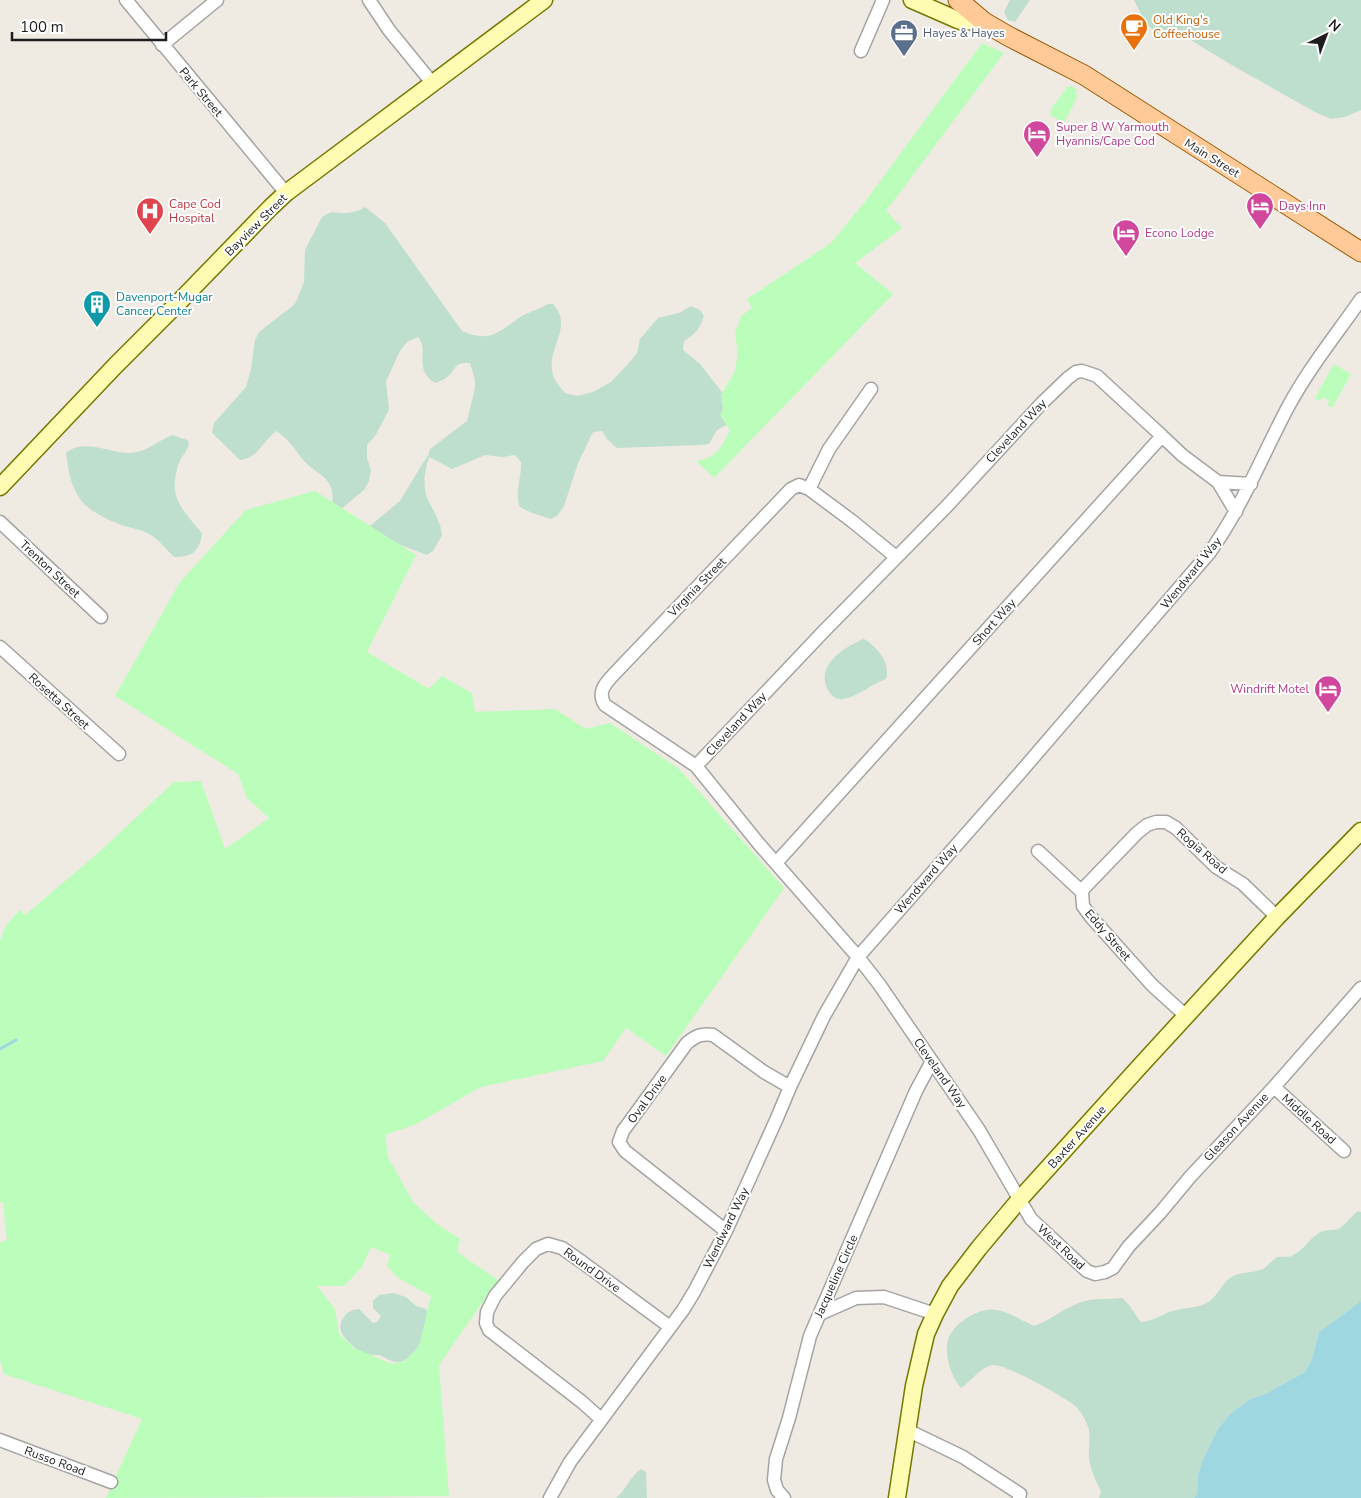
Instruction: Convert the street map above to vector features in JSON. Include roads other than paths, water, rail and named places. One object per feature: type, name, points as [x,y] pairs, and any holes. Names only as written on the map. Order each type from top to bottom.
[{"type":"main road","name":"Main Street","points":[[958,0],[984,22],[1084,75],[1361,252]]},
{"type":"street","name":"Park Street","points":[[126,0],[286,193]]},
{"type":"street","points":[[162,45],[217,0]]},
{"type":"street","points":[[369,0],[389,30],[433,84]]},
{"type":"street","name":"Bayview Street","points":[[0,487],[108,373],[286,193],[544,0]]},
{"type":"street","points":[[861,51],[883,0]]},
{"type":"street","name":"Main Street","points":[[912,0],[960,21],[984,22]]},
{"type":"street","name":"Wendward Way","points":[[550,1498],[570,1462],[694,1292],[726,1231],[824,1016],[858,957],[1210,552],[1228,527],[1288,407],[1304,380],[1361,299]]},
{"type":"street","name":"Cleveland Way","points":[[1020,1199],[979,1130],[879,984],[858,957],[758,844],[696,766],[824,631],[954,499],[1054,390],[1076,372],[1090,372],[1097,376],[1162,436]]},
{"type":"street","points":[[871,389],[829,450],[809,489],[896,557]]},
{"type":"street","points":[[1162,436],[1182,455],[1218,482],[1236,512]]},
{"type":"street","name":"Short Way","points":[[776,863],[1162,436]]},
{"type":"street","points":[[1218,482],[1251,484]]},
{"type":"street","name":"Virginia Street","points":[[696,766],[605,705],[601,700],[604,685],[791,489],[799,485],[809,489]]},
{"type":"street","name":"Trenton Street","points":[[0,522],[101,617]]},
{"type":"street","name":"Rosetta Street","points":[[0,647],[119,754]]},
{"type":"street","name":"Rogia Road","points":[[1082,892],[1137,833],[1147,825],[1156,822],[1166,822],[1176,828],[1216,867],[1243,884],[1277,917]]},
{"type":"street","name":"Baxter Avenue","points":[[897,1498],[920,1355],[926,1334],[950,1286],[1020,1199],[1277,917],[1361,832]]},
{"type":"street","name":"Eddy Street","points":[[1038,851],[1082,892],[1083,906],[1091,917],[1152,985],[1186,1016]]},
{"type":"street","name":"Gleason Avenue","points":[[1113,1268],[1129,1246],[1190,1177],[1274,1087],[1361,988]]},
{"type":"street","name":"Oval Drive","points":[[726,1231],[625,1151],[619,1142],[623,1131],[687,1044],[696,1036],[713,1035],[764,1072],[790,1087]]},
{"type":"street","name":"Jacqueline Circle","points":[[784,1498],[774,1480],[776,1459],[790,1418],[810,1336],[916,1091],[932,1061]]},
{"type":"street","name":"Middle Road","points":[[1274,1087],[1344,1151]]},
{"type":"street","name":"West Road","points":[[1020,1199],[1031,1219],[1087,1271],[1095,1274],[1106,1272],[1113,1268]]},
{"type":"street","name":"Round Drive","points":[[601,1419],[489,1330],[486,1323],[488,1312],[495,1296],[536,1249],[548,1244],[562,1248],[670,1327]]},
{"type":"street","points":[[820,1314],[856,1298],[884,1297],[935,1314]]},
{"type":"street","points":[[907,1430],[963,1457],[1020,1494],[1019,1498]]},
{"type":"street","name":"Russo Road","points":[[0,1440],[111,1482]]},
{"type":"water","points":[[1361,1301],[1361,1498],[1194,1498],[1197,1494],[1198,1475],[1202,1462],[1217,1430],[1231,1413],[1250,1399],[1265,1394],[1305,1372],[1312,1359],[1319,1332]]},
{"type":"waterway","points":[[0,1049],[16,1040]]},
{"type":"place","name":"Old King's Coffeehouse","points":[[1134,51]]},
{"type":"place","name":"Hayes & Hayes","points":[[904,57]]},
{"type":"place","name":"Super 8 W Yarmouth Hyannis/Cape Cod","points":[[1037,158]]},
{"type":"place","name":"Days Inn","points":[[1260,230]]},
{"type":"place","name":"Cape Cod Hospital","points":[[150,235]]},
{"type":"place","name":"Econo Lodge","points":[[1126,257]]},
{"type":"place","name":"Davenport-Mugar Cancer Center","points":[[97,328]]},
{"type":"place","name":"Windrift Motel","points":[[1328,713]]}]
